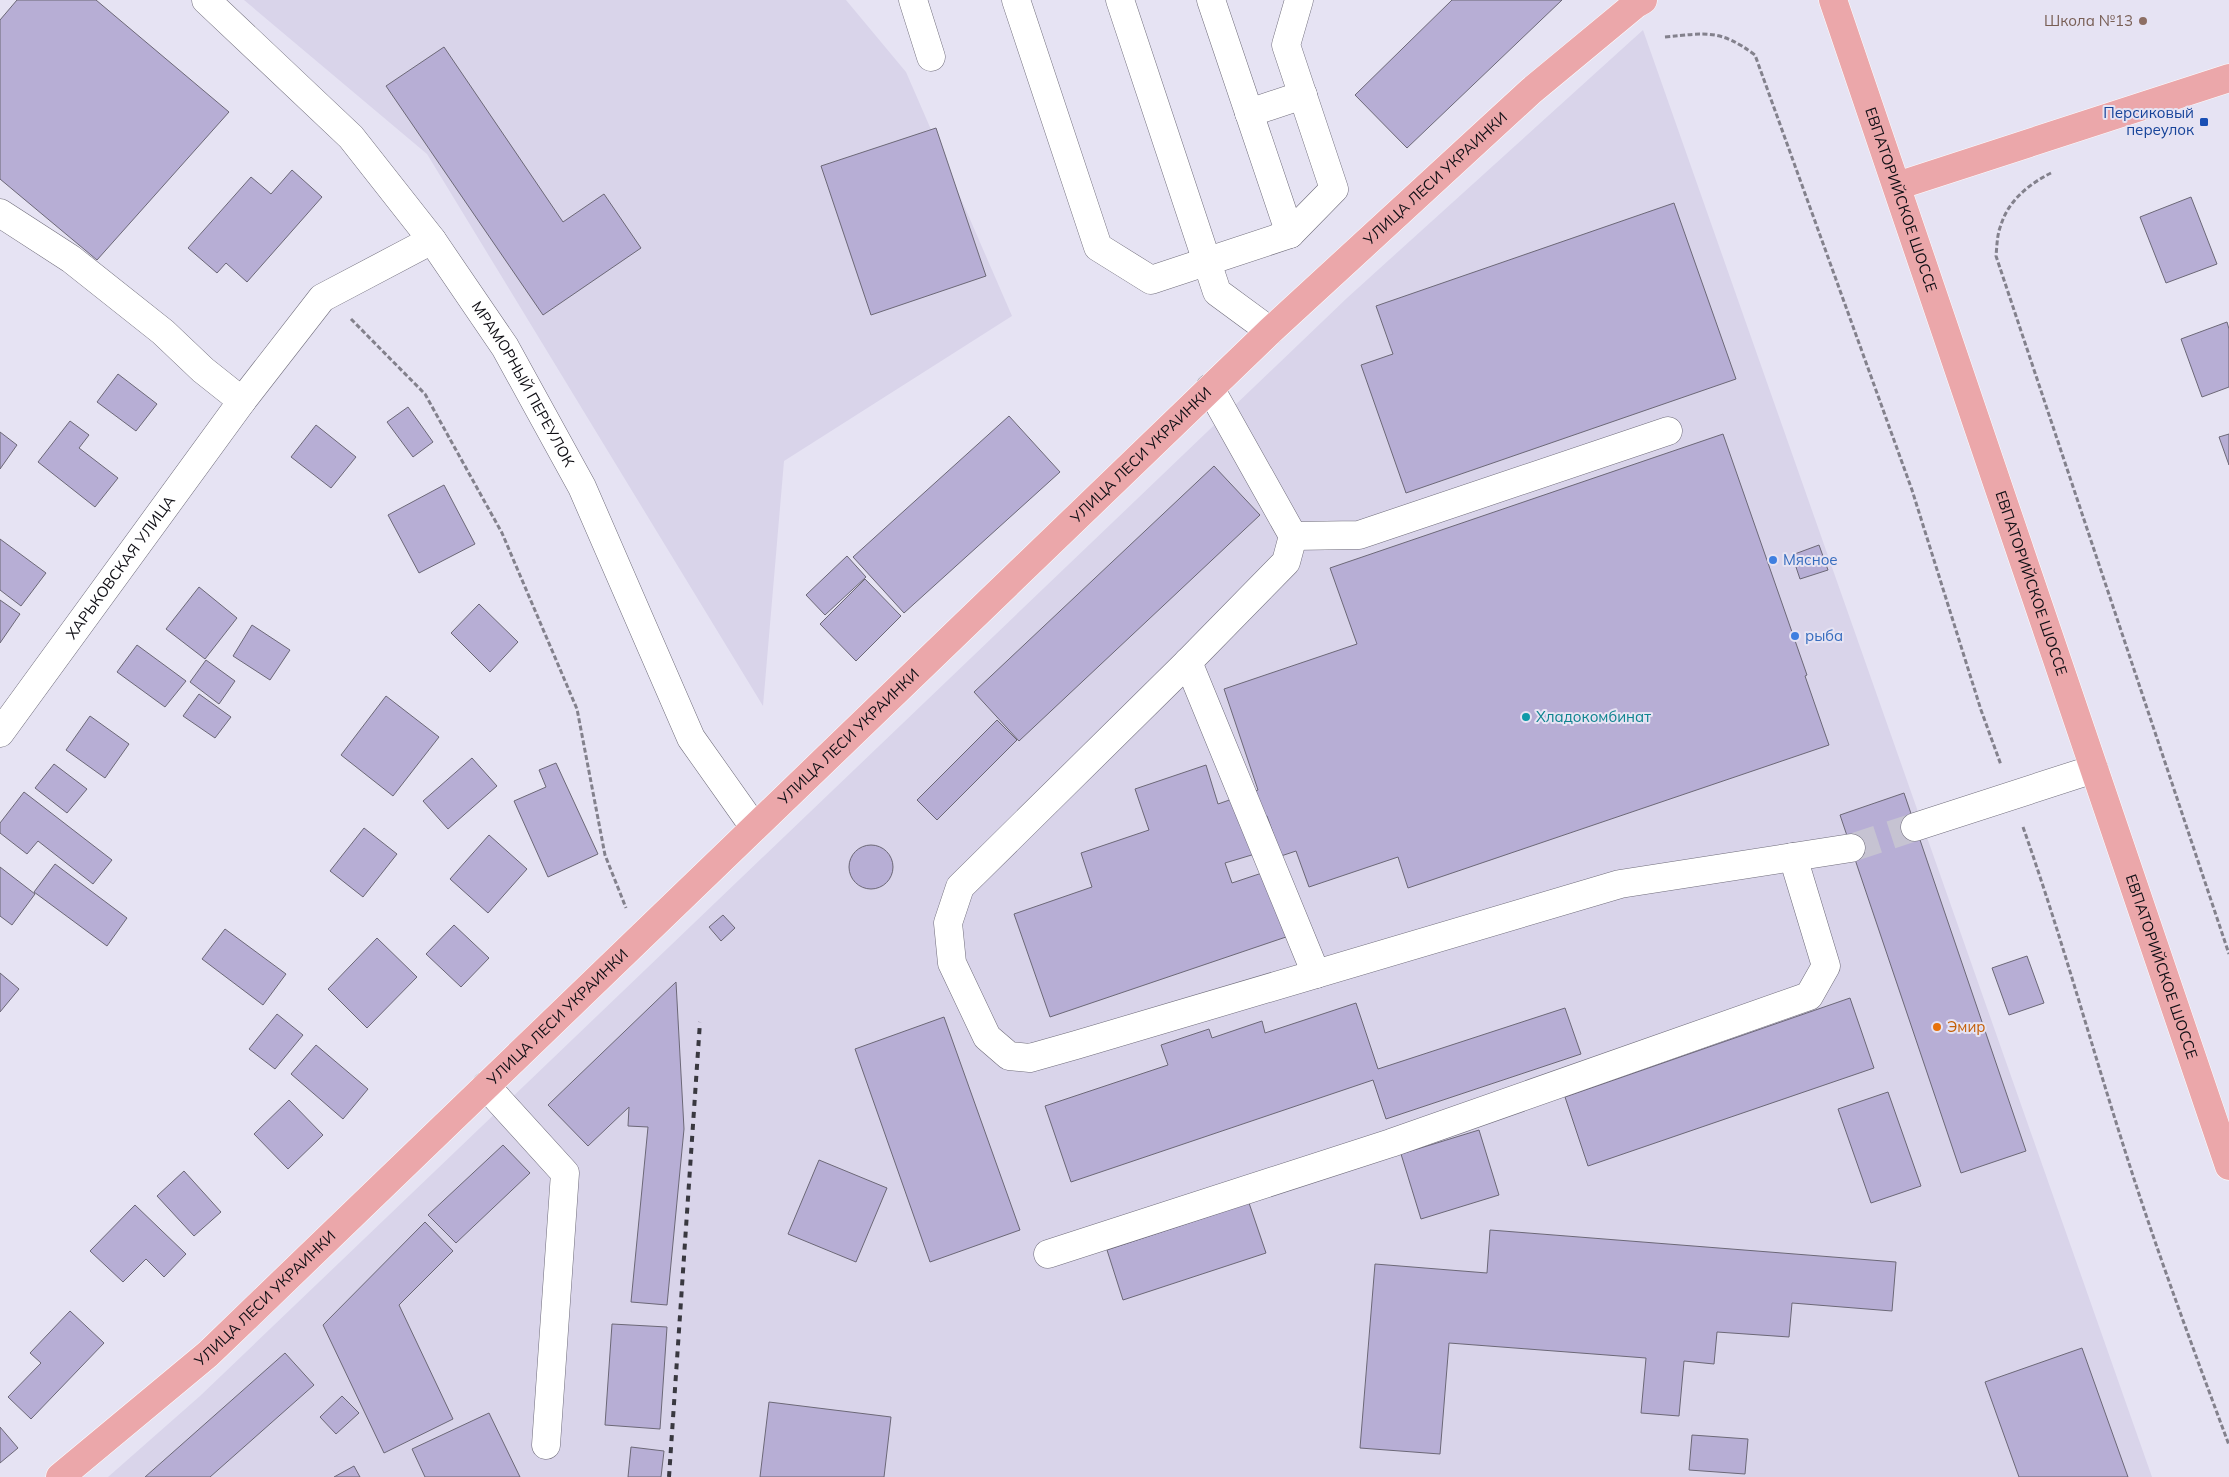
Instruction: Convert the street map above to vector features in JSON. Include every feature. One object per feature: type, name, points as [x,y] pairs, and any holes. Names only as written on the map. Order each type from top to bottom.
[{"type":"main road","name":"УЛИЦА ЛЕСИ УКРАИНКИ","points":[[60,1477],[208,1354],[1270,331],[1532,91],[1643,0]]},
{"type":"main road","name":"ЕВПАТОРИЙСКОЕ ШОССЕ","points":[[1833,0],[2229,1166]]},
{"type":"main road","points":[[1896,186],[2229,78]]},
{"type":"street","name":"МРАМОРНЫЙ ПЕРЕУЛОК","points":[[206,0],[350,137],[432,240],[505,347],[577,478],[691,738],[754,827]]},
{"type":"street","points":[[913,0],[931,57]]},
{"type":"street","points":[[1016,0],[1098,247],[1151,280],[1290,234],[1334,190],[1286,44],[1299,0]]},
{"type":"street","points":[[1120,0],[1217,292],[1270,331]]},
{"type":"street","points":[[1211,0],[1290,234]]},
{"type":"street","points":[[1250,113],[1303,96]]},
{"type":"street","points":[[0,213],[71,259],[163,332],[203,370],[242,401]]},
{"type":"street","points":[[322,298],[432,240]]},
{"type":"street","name":"ХАРЬКОВСКАЯ УЛИЦА","points":[[0,733],[242,401],[322,298]]},
{"type":"street","points":[[1210,388],[1292,536],[1286,562],[1188,662],[960,887],[948,923],[952,963],[987,1037],[1009,1056],[1030,1058],[1620,884],[1851,848]]},
{"type":"street","points":[[1292,536],[1359,535],[1668,431]]},
{"type":"street","points":[[1188,662],[1316,974]]},
{"type":"street","points":[[1916,827],[2094,769]]},
{"type":"street","points":[[1048,1254],[1391,1143],[1809,996],[1826,966],[1793,857]]},
{"type":"street","points":[[486,1086],[565,1173],[546,1445]]},
{"type":"path","points":[[1665,37],[1704,34],[1726,37],[1755,55],[1912,490],[1981,710],[2041,879],[2121,1140],[2229,1445]]},
{"type":"path","points":[[2058,171],[2032,185],[2010,205],[2000,225],[1996,256],[2229,954]]},
{"type":"path","points":[[322,298],[353,320],[425,394],[502,533],[577,709],[605,855],[638,938]]},
{"type":"shaded area","points":[[244,0],[846,0],[906,72],[1012,316],[784,461],[763,706],[427,154]]},
{"type":"shaded area","points":[[1643,30],[2152,1477],[108,1477],[200,1396],[1347,298]]},
{"type":"building","points":[[17,0],[96,0],[229,112],[97,260],[0,179],[0,20]]},
{"type":"building","points":[[1452,0],[1562,0],[1407,148],[1355,95]]},
{"type":"building","points":[[444,47],[563,222],[604,194],[641,248],[543,315],[386,86]]},
{"type":"building","points":[[936,128],[986,276],[871,315],[821,166]]},
{"type":"building","points":[[292,170],[322,197],[247,282],[226,263],[217,273],[188,248],[251,177],[271,194]]},
{"type":"building","points":[[2191,197],[2217,264],[2166,283],[2140,217]]},
{"type":"building","points":[[1674,203],[1736,379],[1406,493],[1361,365],[1393,354],[1376,306]]},
{"type":"building","points":[[2227,322],[2229,329],[2229,387],[2202,397],[2181,339]]},
{"type":"building","points":[[118,374],[157,404],[136,431],[97,402]]},
{"type":"building","points":[[408,407],[433,442],[413,457],[387,422]]},
{"type":"building","points":[[1009,416],[1060,472],[904,613],[853,557]]},
{"type":"building","points":[[70,421],[89,435],[79,448],[118,478],[95,507],[38,462]]},
{"type":"building","points":[[316,425],[356,457],[331,488],[291,457]]},
{"type":"building","points":[[0,432],[17,445],[0,469]]},
{"type":"building","name":"Хладокомбинат","points":[[1723,434],[1807,675],[1805,676],[1829,745],[1408,888],[1398,857],[1309,887],[1296,851],[1281,856],[1267,816],[1244,824],[1255,854],[1225,863],[1232,883],[1265,872],[1286,937],[1050,1017],[1014,914],[1092,887],[1081,853],[1149,830],[1135,789],[1206,765],[1218,804],[1258,790],[1224,689],[1357,644],[1330,568]]},
{"type":"building","points":[[2229,434],[2229,465],[2219,437]]},
{"type":"building","points":[[1214,466],[1260,515],[1019,741],[974,692]]},
{"type":"building","points":[[444,485],[475,544],[419,573],[388,515]]},
{"type":"building","points":[[0,539],[46,573],[21,606],[0,590]]},
{"type":"building","points":[[1819,545],[1828,570],[1800,579],[1792,555]]},
{"type":"building","points":[[847,556],[866,577],[825,615],[806,595]]},
{"type":"building","points":[[865,579],[901,616],[856,661],[820,624]]},
{"type":"building","points":[[199,587],[237,618],[205,659],[166,629]]},
{"type":"building","points":[[0,600],[20,614],[0,643]]},
{"type":"building","points":[[479,604],[518,642],[490,672],[451,633]]},
{"type":"building","points":[[252,625],[290,650],[270,680],[233,656]]},
{"type":"building","points":[[137,645],[186,681],[165,707],[117,672]]},
{"type":"building","points":[[206,660],[235,681],[219,704],[190,682]]},
{"type":"building","points":[[199,694],[231,717],[215,738],[183,716]]},
{"type":"building","points":[[386,696],[439,737],[393,796],[341,755]]},
{"type":"building","points":[[90,716],[129,744],[105,778],[66,750]]},
{"type":"building","points":[[997,720],[1017,740],[937,820],[917,800]]},
{"type":"building","points":[[472,758],[497,786],[448,829],[423,801]]},
{"type":"building","points":[[556,763],[598,854],[548,877],[514,801],[546,787],[539,770]]},
{"type":"building","points":[[54,764],[87,789],[67,813],[35,788]]},
{"type":"building","points":[[24,792],[112,860],[93,884],[38,841],[27,854],[0,833],[0,823]]},
{"type":"building","points":[[1904,793],[2026,1151],[1961,1173],[1840,815]]},
{"type":"building","points":[[364,828],[397,854],[363,897],[330,871]]},
{"type":"building","points":[[489,835],[527,869],[488,913],[450,879]]},
{"type":"building","points":[[871,845],[883,849],[889,855],[893,867],[889,879],[883,885],[871,889],[859,885],[853,879],[849,867],[853,855],[859,849]]},
{"type":"building","points":[[55,864],[127,918],[107,946],[34,892]]},
{"type":"building","points":[[0,867],[35,894],[12,925],[0,916]]},
{"type":"building","points":[[723,915],[735,928],[721,941],[709,927]]},
{"type":"building","points":[[454,925],[489,958],[461,987],[426,954]]},
{"type":"building","points":[[225,929],[286,974],[263,1005],[202,959]]},
{"type":"building","points":[[377,938],[417,977],[367,1028],[328,989]]},
{"type":"building","points":[[2027,956],[2044,1003],[2009,1015],[1992,968]]},
{"type":"building","points":[[0,973],[19,989],[0,1012]]},
{"type":"building","points":[[676,982],[684,1129],[667,1305],[631,1302],[648,1127],[628,1126],[629,1107],[588,1146],[548,1105]]},
{"type":"building","points":[[1850,998],[1874,1068],[1588,1166],[1565,1097]]},
{"type":"building","points":[[1356,1003],[1378,1069],[1565,1008],[1581,1054],[1386,1119],[1373,1080],[1071,1182],[1045,1106],[1168,1065],[1161,1045],[1209,1029],[1212,1038],[1262,1021],[1265,1033]]},
{"type":"building","points":[[277,1014],[303,1035],[275,1069],[249,1049]]},
{"type":"building","points":[[944,1017],[1020,1230],[930,1262],[855,1049]]},
{"type":"building","points":[[316,1045],[368,1089],[343,1119],[291,1074]]},
{"type":"building","points":[[1888,1092],[1921,1186],[1871,1203],[1838,1109]]},
{"type":"building","points":[[289,1100],[323,1135],[288,1169],[254,1134]]},
{"type":"building","points":[[1479,1130],[1499,1195],[1421,1219],[1401,1154]]},
{"type":"building","points":[[503,1145],[530,1173],[456,1243],[428,1215]]},
{"type":"building","points":[[819,1160],[887,1188],[856,1262],[788,1234]]},
{"type":"building","points":[[184,1171],[221,1212],[194,1236],[157,1196]]},
{"type":"building","points":[[1249,1203],[1266,1253],[1123,1300],[1107,1250]]},
{"type":"building","points":[[135,1205],[186,1254],[164,1277],[146,1259],[123,1282],[90,1251]]},
{"type":"building","points":[[425,1222],[453,1251],[399,1305],[453,1419],[384,1453],[323,1325]]},
{"type":"building","points":[[1490,1230],[1896,1262],[1892,1311],[1792,1303],[1789,1337],[1717,1332],[1714,1364],[1684,1361],[1679,1416],[1641,1413],[1646,1358],[1449,1343],[1440,1454],[1360,1448],[1375,1264],[1487,1273]]},
{"type":"building","points":[[70,1311],[104,1343],[31,1419],[8,1397],[41,1363],[30,1353]]},
{"type":"building","points":[[612,1324],[667,1327],[660,1429],[605,1425]]},
{"type":"building","points":[[2082,1348],[2128,1477],[2019,1477],[1985,1382]]},
{"type":"building","points":[[285,1353],[314,1385],[210,1477],[145,1477]]},
{"type":"building","points":[[342,1396],[359,1413],[336,1434],[320,1417]]},
{"type":"building","points":[[769,1402],[891,1417],[884,1477],[760,1477]]},
{"type":"building","points":[[489,1413],[520,1477],[425,1477],[412,1449]]},
{"type":"building","points":[[0,1427],[18,1448],[0,1463]]},
{"type":"building","points":[[1692,1435],[1748,1439],[1745,1474],[1689,1470]]},
{"type":"building","points":[[631,1447],[664,1451],[661,1477],[628,1477]]},
{"type":"building","points":[[354,1466],[360,1477],[334,1477]]},
{"type":"tunnel","points":[[1851,848],[1915,827]]},
{"type":"railway","points":[[669,1477],[700,1022]]},
{"type":"place","name":"Школа №13","points":[[2143,21]]},
{"type":"place","name":"Персиковый переулок","points":[[2204,122]]},
{"type":"place","name":"Мясное","points":[[1773,560]]},
{"type":"place","name":"рыба","points":[[1795,636]]},
{"type":"place","name":"Хладокомбинат","points":[[1526,717]]},
{"type":"place","name":"Эмир","points":[[1937,1027]]}]
